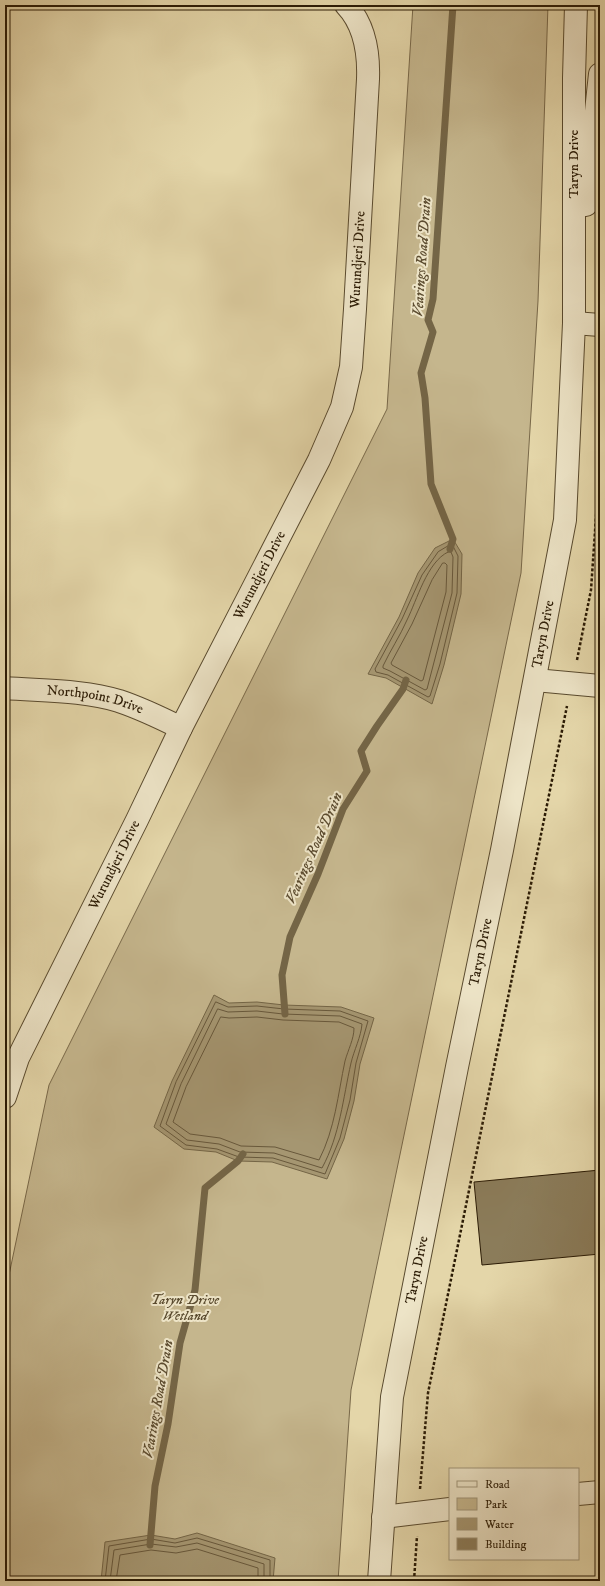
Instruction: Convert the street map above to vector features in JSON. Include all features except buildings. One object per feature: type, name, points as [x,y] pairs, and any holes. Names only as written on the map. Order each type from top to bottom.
[{"type":"street","name":"Taryn Drive","points":[[379,1581],[392,1397],[502,850],[565,520],[574,323],[574,78],[576,5]]},
{"type":"street","name":"Wurundjeri Drive","points":[[5,1097],[18,1058],[137,820],[181,728],[319,460],[342,407],[351,367],[368,79],[368,58],[365,39],[350,11]]},
{"type":"street","name":"Taryn Drive","points":[[574,323],[600,74]]},
{"type":"street","points":[[574,323],[600,326]]},
{"type":"street","points":[[535,680],[600,686]]},
{"type":"street","name":"Northpoint Drive","points":[[5,688],[71,693],[118,701],[149,712],[181,728]]},
{"type":"street","points":[[579,1494],[600,1492]]},
{"type":"street","points":[[383,1517],[449,1509]]},
{"type":"path","points":[[414,1581],[428,1393],[591,590],[600,458]]},
{"type":"green space","name":"Taryn Drive Wetland","points":[[413,5],[548,5],[538,301],[521,573],[351,1390],[338,1581],[5,1581],[5,1294],[49,1085],[387,409]]},
{"type":"water","points":[[453,539],[462,554],[461,594],[444,665],[432,704],[386,678],[368,674],[399,617],[418,573],[435,548]]},
{"type":"water","points":[[214,995],[229,1003],[257,1002],[284,1005],[341,1007],[374,1018],[360,1064],[354,1101],[344,1139],[327,1179],[272,1162],[238,1161],[216,1152],[184,1149],[154,1127],[172,1081]]},
{"type":"water","points":[[197,1533],[275,1558],[273,1581],[101,1581],[105,1542],[151,1535],[175,1539]]},
{"type":"waterway","name":"Vearings Road Drain","points":[[450,549],[453,539],[431,484],[425,398],[421,373],[433,332],[428,320],[433,299],[453,5]]},
{"type":"waterway","name":"Vearings Road Drain","points":[[285,1014],[282,975],[290,937],[318,874],[343,809],[367,771],[361,751],[403,689],[406,680]]},
{"type":"waterway","name":"Vearings Road Drain","points":[[150,1545],[155,1486],[168,1424],[180,1343],[195,1290],[205,1188],[238,1161],[243,1154]]}]
